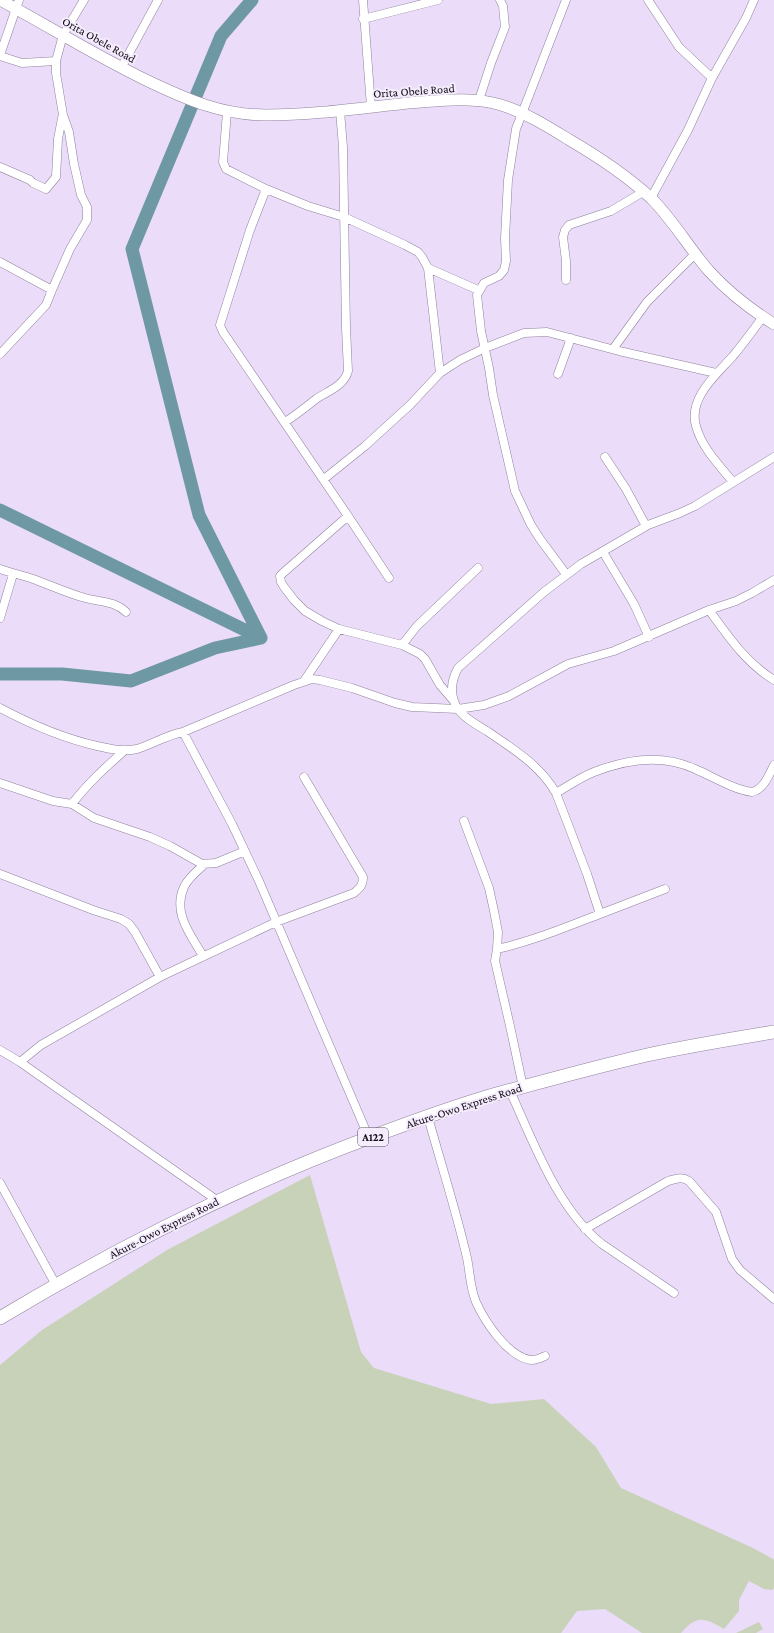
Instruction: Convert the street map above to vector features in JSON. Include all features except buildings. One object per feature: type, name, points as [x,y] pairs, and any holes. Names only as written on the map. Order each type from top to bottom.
[{"type":"highway","name":"Akure-Owo Express Road","points":[[0,1318],[56,1285],[124,1248],[218,1201],[268,1178],[369,1138],[428,1117],[510,1091],[591,1068],[648,1055],[774,1032]]},
{"type":"main road","name":"Orita Obele Road","points":[[0,0],[17,4],[63,35],[121,68],[194,102],[227,112],[265,115],[340,111],[438,100],[479,100],[501,105],[521,113],[587,150],[620,173],[647,195],[677,229],[710,272],[732,294],[774,324]]},
{"type":"street","points":[[0,354],[46,305],[70,248],[88,215],[87,207],[81,195],[74,164],[69,132],[63,115],[56,73],[56,61],[63,35],[84,0]]},
{"type":"street","points":[[121,68],[158,0]]},
{"type":"street","points":[[363,0],[363,19],[371,107]]},
{"type":"street","points":[[363,19],[438,0]]},
{"type":"street","points":[[479,100],[491,62],[506,27],[503,6],[500,0]]},
{"type":"street","points":[[566,0],[521,113],[513,142],[508,180],[505,238],[506,262],[504,270],[499,276],[484,283],[478,290],[477,295],[479,316],[490,368],[492,395],[515,491],[540,539],[566,574]]},
{"type":"street","points":[[648,0],[679,47],[712,78]]},
{"type":"street","points":[[566,280],[565,230],[569,225],[611,211],[647,195],[688,130],[712,78],[746,18],[754,0]]},
{"type":"street","points":[[17,4],[0,56],[22,63],[56,61]]},
{"type":"street","points":[[285,422],[339,385],[347,376],[348,371],[343,147],[340,111]]},
{"type":"street","points":[[227,112],[224,143],[224,165],[226,169],[266,189],[308,206],[344,216],[418,252],[428,268],[440,373]]},
{"type":"street","points":[[0,167],[30,180],[46,189],[56,177],[58,139],[63,115]]},
{"type":"street","points":[[266,189],[250,230],[220,325],[232,345],[324,479],[388,578]]},
{"type":"street","points":[[613,349],[647,302],[695,254]]},
{"type":"street","points":[[0,262],[52,290]]},
{"type":"street","points":[[428,268],[478,290]]},
{"type":"street","points":[[733,482],[714,460],[701,440],[696,425],[695,414],[697,402],[704,389],[716,373],[736,352],[763,317]]},
{"type":"street","points":[[324,479],[365,446],[410,405],[440,373],[460,360],[485,348],[524,333],[535,331],[547,332],[716,373]]},
{"type":"street","points":[[558,374],[571,338]]},
{"type":"street","points":[[605,457],[626,489],[646,526]]},
{"type":"street","points":[[456,705],[452,687],[453,678],[458,668],[566,574],[646,526],[695,506],[774,457]]},
{"type":"street","points":[[348,516],[280,576],[284,588],[305,611],[339,629],[402,645],[420,654],[425,659],[440,685],[456,705],[473,722],[524,756],[550,783],[556,793],[587,874],[600,914]]},
{"type":"street","points":[[603,552],[634,604],[649,637]]},
{"type":"street","points":[[402,645],[416,626],[478,568]]},
{"type":"street","points":[[0,569],[87,598],[116,604],[126,612]]},
{"type":"street","points":[[0,618],[10,590],[13,574]]},
{"type":"street","points":[[0,708],[55,734],[113,750],[125,750],[137,749],[171,734],[183,732],[312,679],[352,688],[395,703],[412,707],[484,705],[502,699],[568,664],[614,651],[649,637],[709,610],[752,593],[774,580]]},
{"type":"street","points":[[709,610],[743,654],[762,673],[774,680]]},
{"type":"street","points":[[304,681],[339,629]]},
{"type":"street","points":[[183,732],[245,851],[369,1138]]},
{"type":"street","points":[[72,804],[86,786],[125,750]]},
{"type":"street","points":[[556,793],[593,772],[624,763],[654,759],[672,761],[684,765],[713,778],[752,792],[758,791],[762,787],[774,765]]},
{"type":"street","points":[[20,1062],[42,1046],[160,977],[276,922],[354,893],[360,888],[363,883],[363,877],[304,777]]},
{"type":"street","points":[[0,783],[52,801],[72,804],[94,818],[150,837],[205,864],[216,864],[245,851]]},
{"type":"street","points":[[464,821],[491,896],[498,932],[495,961],[523,1087]]},
{"type":"street","points":[[203,956],[183,922],[180,911],[184,888],[192,876],[205,864]]},
{"type":"street","points":[[0,874],[121,919],[129,924],[136,932],[160,977]]},
{"type":"street","points":[[497,949],[549,934],[665,889]]},
{"type":"street","points":[[0,1050],[20,1062],[218,1201]]},
{"type":"street","points":[[510,1091],[534,1143],[567,1207],[585,1229],[602,1244],[674,1292]]},
{"type":"street","points":[[428,1117],[467,1258],[471,1285],[476,1302],[498,1338],[506,1347],[523,1358],[530,1360],[536,1360],[545,1356]]},
{"type":"street","points":[[585,1229],[668,1181],[685,1178],[705,1198],[716,1212],[732,1259],[740,1270],[774,1299]]},
{"type":"street","points":[[0,1182],[56,1285]]},
{"type":"green space","points":[[310,1175],[361,1352],[374,1368],[491,1404],[544,1399],[596,1447],[621,1488],[753,1548],[773,1559],[774,1588],[772,1590],[764,1589],[749,1581],[739,1600],[739,1611],[724,1629],[706,1620],[697,1620],[681,1633],[642,1633],[605,1609],[577,1611],[561,1633],[0,1633],[0,1365],[42,1330],[167,1250]]},
{"type":"green space","points":[[759,1622],[763,1629],[756,1633],[736,1633]]},
{"type":"waterway","points":[[0,674],[62,674],[131,681],[215,648],[261,638],[199,515],[132,249],[221,36],[252,0]]},
{"type":"waterway","points":[[0,510],[261,638]]}]
